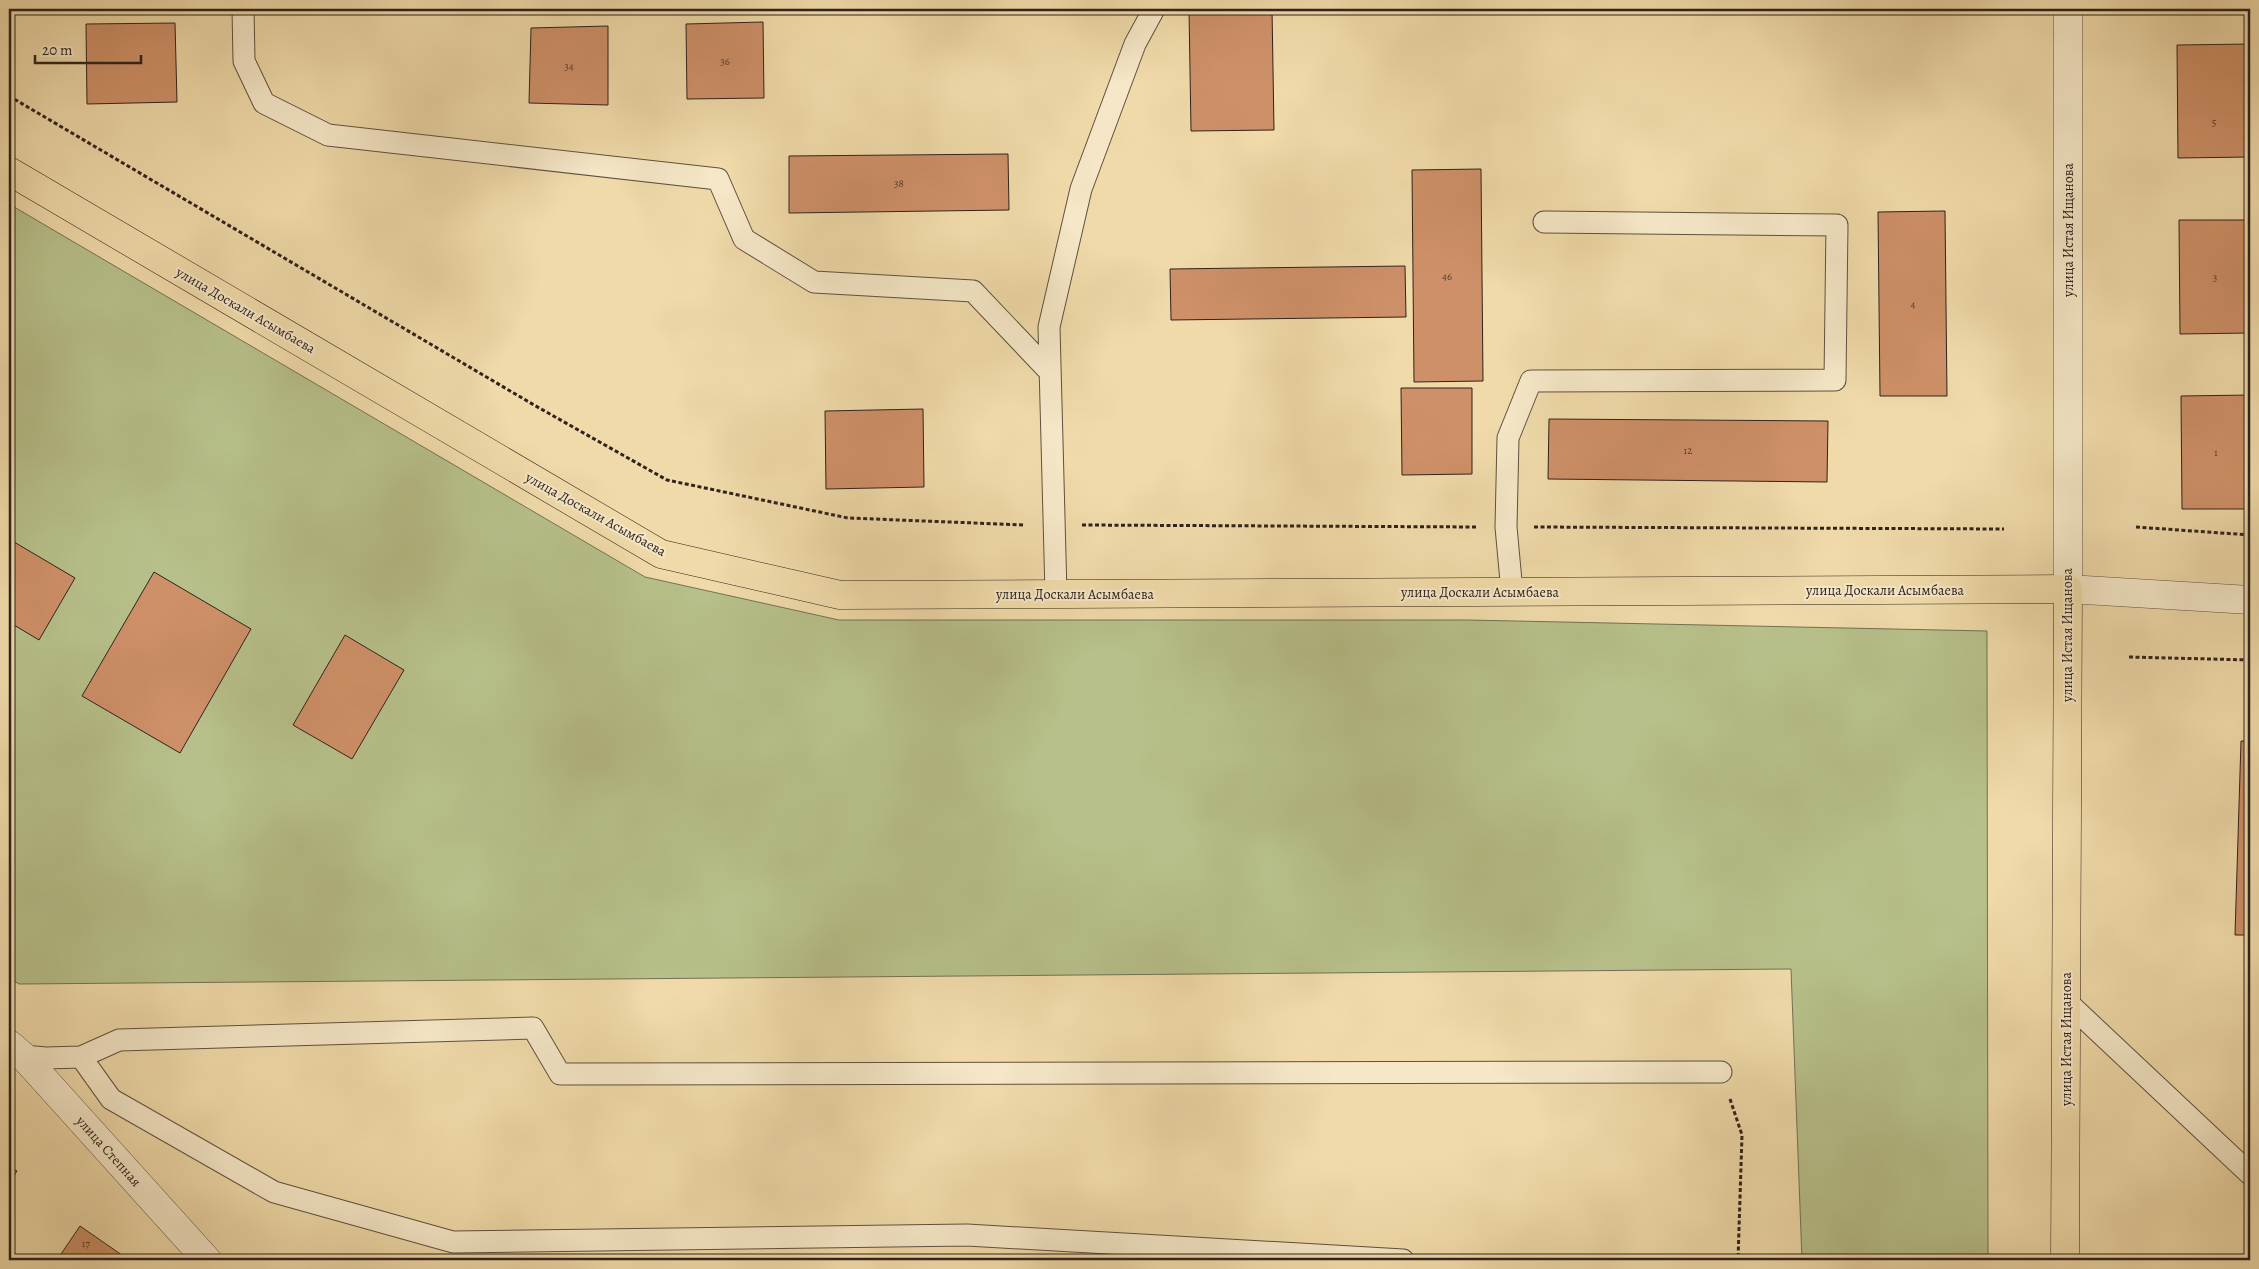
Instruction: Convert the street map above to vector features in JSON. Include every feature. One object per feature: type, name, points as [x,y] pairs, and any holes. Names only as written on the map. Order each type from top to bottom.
[{"type":"main road","name":"улица Доскали Асымбаева","points":[[9,171],[661,554],[840,595],[2068,589]]},
{"type":"main road","name":"улица Истая Ищанова","points":[[2065,1260],[2068,589]]},
{"type":"street","name":"улица Истая Ищанова","points":[[2068,9],[2068,589]]},
{"type":"street","name":"улица Доскали Асымбаева","points":[[2068,589],[2250,600]]},
{"type":"street","name":"улица Степная","points":[[16,1050],[207,1260]]},
{"type":"lane","points":[[243,9],[244,61],[264,103],[328,135],[718,179],[744,239],[814,282],[973,291],[1050,372]]},
{"type":"lane","points":[[1056,594],[1049,326],[1081,189],[1135,44],[1154,9]]},
{"type":"lane","points":[[1512,592],[1506,527],[1508,438],[1531,381],[1835,380],[1837,224],[1544,222]]},
{"type":"lane","points":[[2066,1001],[2250,1174]]},
{"type":"lane","points":[[16,1050],[46,1058],[82,1057],[119,1040],[533,1028],[560,1074],[1721,1072]]},
{"type":"lane","points":[[82,1057],[111,1099],[274,1192],[453,1242],[967,1235],[1403,1260]]},
{"type":"path","points":[[9,96],[534,405],[667,480],[848,518],[1001,525],[2004,529]]},
{"type":"path","points":[[2136,528],[2250,535]]},
{"type":"path","points":[[2129,658],[2250,660]]},
{"type":"path","points":[[1721,1072],[1742,1135],[1738,1260]]},
{"type":"green space","points":[[9,204],[645,577],[839,620],[1467,620],[1987,631],[1988,1260],[1802,1260],[1791,969],[19,984],[9,978]]},
{"type":"building","points":[[1189,9],[1272,9],[1274,130],[1191,131]]},
{"type":"building","points":[[763,22],[764,98],[687,99],[686,24]]},
{"type":"building","points":[[175,23],[177,102],[87,104],[86,24]]},
{"type":"building","points":[[608,26],[608,105],[529,103],[531,28]]},
{"type":"building","points":[[2250,44],[2250,157],[2178,158],[2177,45]]},
{"type":"building","points":[[1008,154],[1009,210],[789,213],[789,156]]},
{"type":"building","points":[[1481,169],[1483,381],[1414,382],[1412,170]]},
{"type":"building","points":[[1945,211],[1947,396],[1880,396],[1878,212]]},
{"type":"building","points":[[2179,220],[2250,220],[2250,333],[2180,334]]},
{"type":"building","points":[[1405,266],[1406,317],[1171,320],[1170,269]]},
{"type":"building","points":[[1401,388],[1472,388],[1472,474],[1402,475]]},
{"type":"building","points":[[2250,395],[2250,509],[2182,509],[2181,396]]},
{"type":"building","points":[[923,409],[924,487],[826,489],[825,411]]},
{"type":"building","points":[[1549,419],[1828,421],[1827,482],[1548,479]]},
{"type":"building","points":[[9,539],[75,578],[39,640],[9,622]]},
{"type":"building","points":[[154,572],[251,629],[180,753],[82,696]]},
{"type":"building","points":[[345,635],[404,670],[352,759],[293,725]]},
{"type":"building","points":[[2241,741],[2250,741],[2250,935],[2235,935]]},
{"type":"building","points":[[9,1166],[17,1171],[9,1183]]},
{"type":"building","points":[[80,1226],[129,1260],[57,1260]]}]
